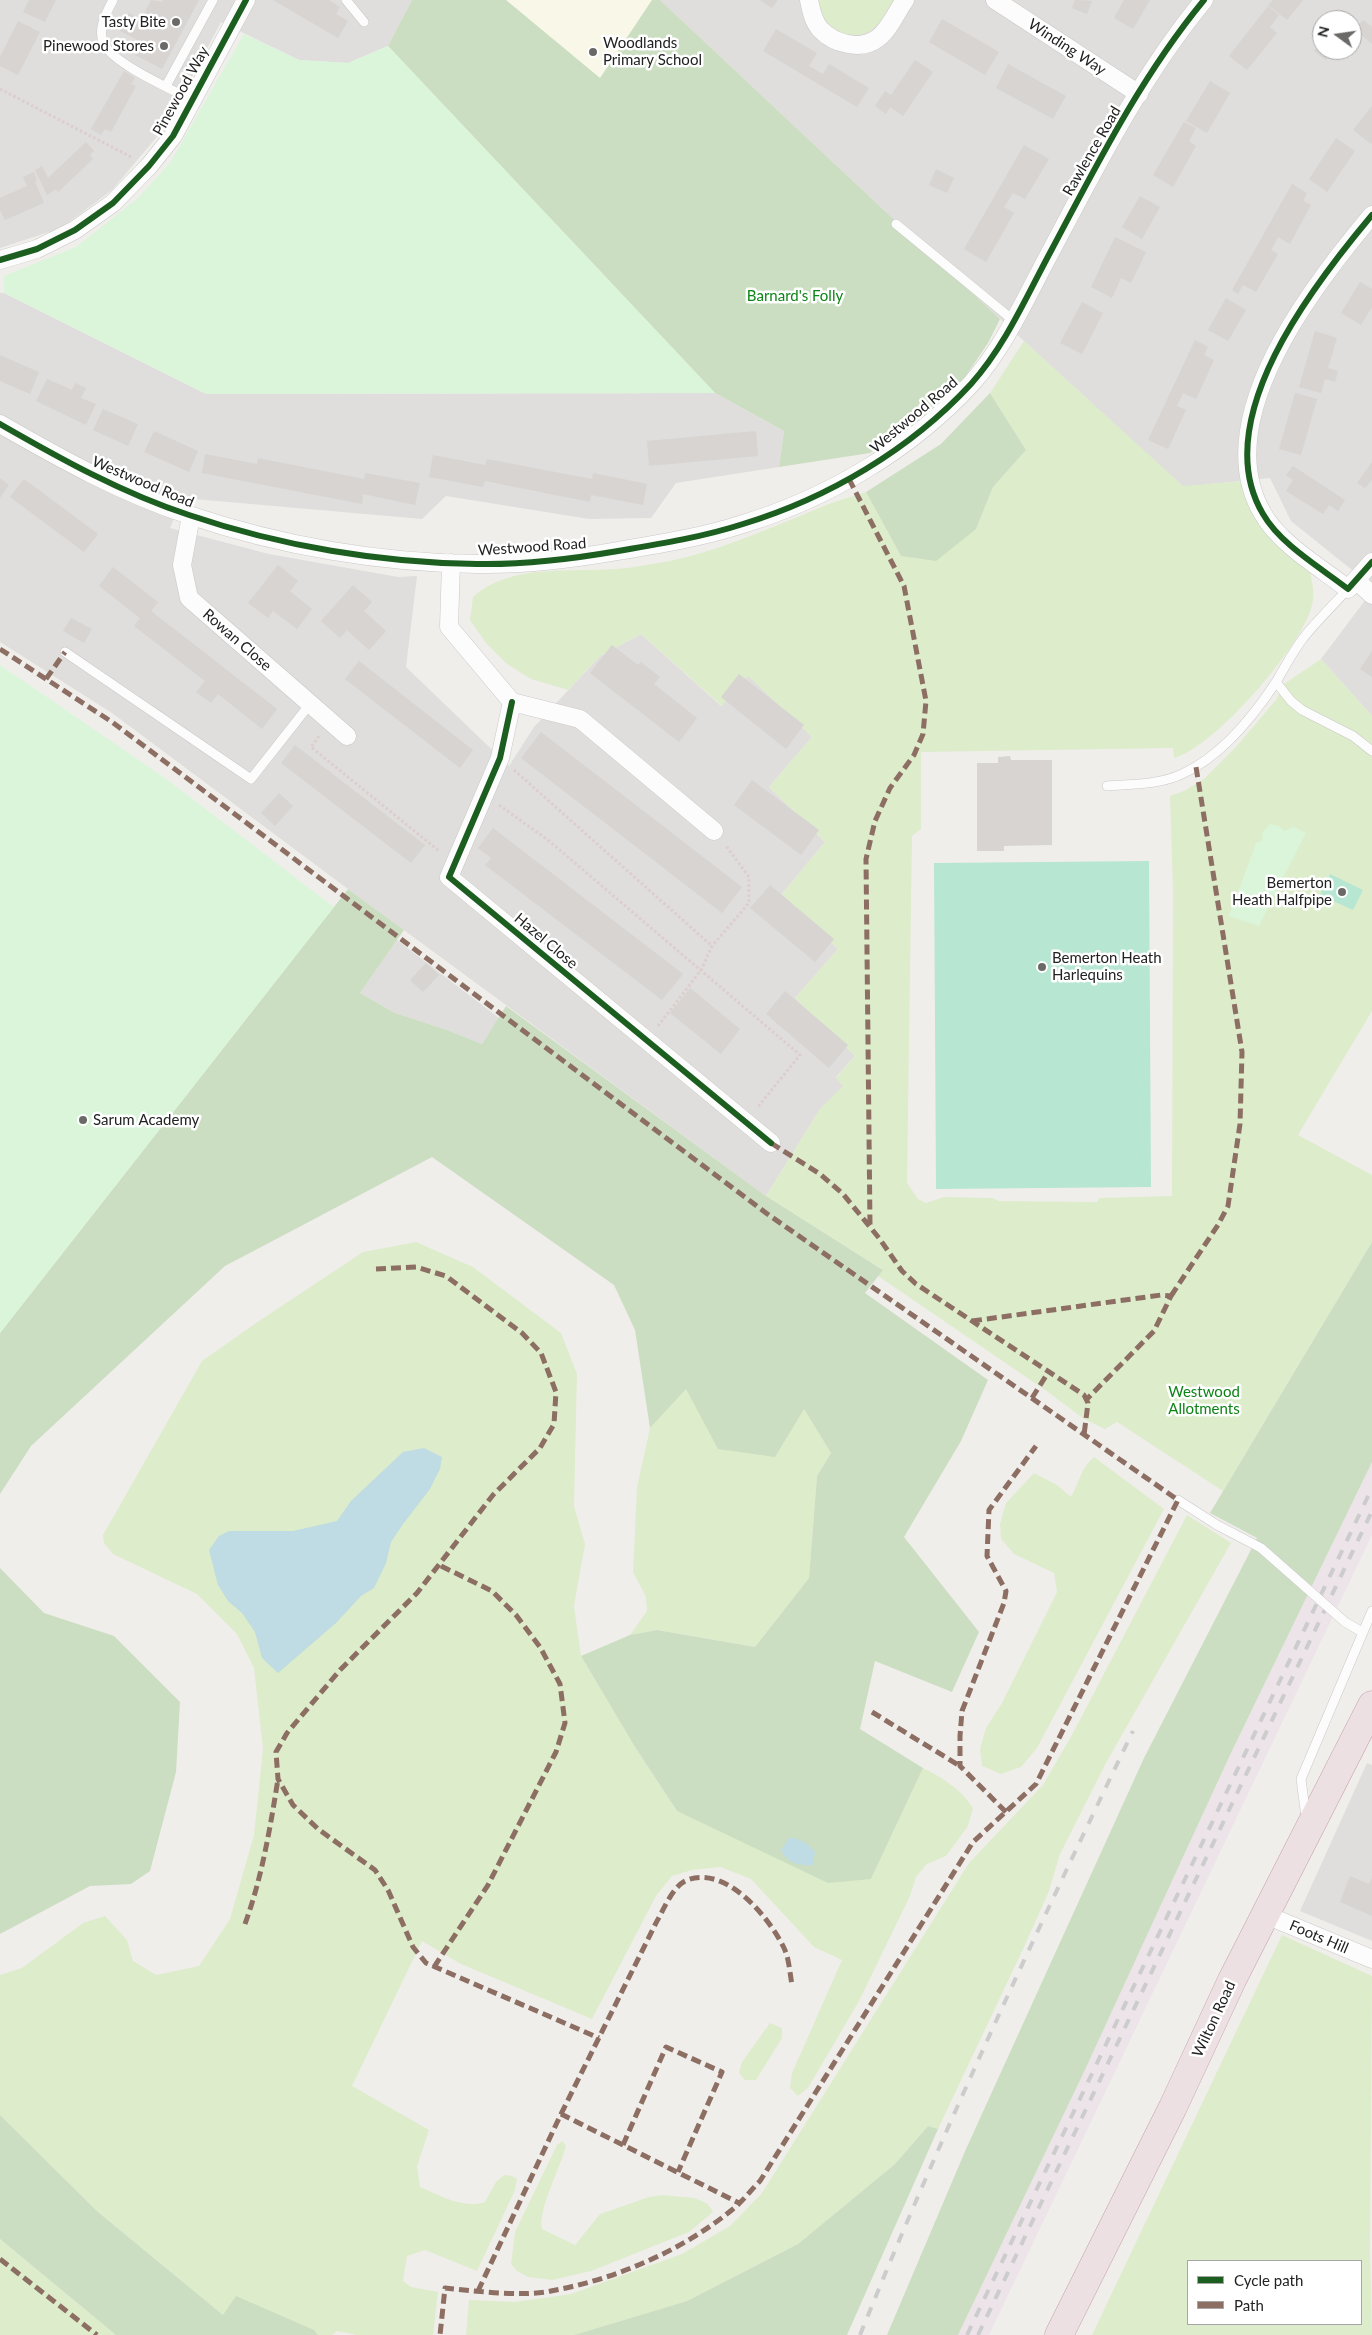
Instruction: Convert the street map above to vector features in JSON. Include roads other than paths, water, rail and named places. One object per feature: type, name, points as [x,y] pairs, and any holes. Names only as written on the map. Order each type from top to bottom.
[{"type":"highway","name":"Wilton Road","points":[[1059,2335],[1173,2107],[1232,1980],[1372,1705]]},
{"type":"street","name":"Pinewood Way","points":[[0,260],[37,249],[74,230],[113,203],[149,166],[173,136],[246,0]]},
{"type":"street","points":[[809,0],[812,14],[820,29],[834,39],[849,44],[866,45],[879,38],[906,0]]},
{"type":"street","name":"Winding Way","points":[[994,0],[1139,94]]},
{"type":"street","name":"Rawlence Road","points":[[1014,321],[1090,177],[1167,46],[1204,0]]},
{"type":"street","points":[[1372,215],[1320,280],[1293,319],[1262,385],[1254,408],[1248,446],[1250,484],[1263,514],[1282,537],[1352,584],[1372,595]]},
{"type":"street","name":"Westwood Road","points":[[0,424],[110,483],[191,516],[302,545],[365,555],[451,564],[525,563],[568,559],[661,544],[744,524],[816,496],[874,464],[943,411],[972,383],[994,354],[1014,321]]},
{"type":"street","name":"Rowan Close","points":[[191,516],[182,565],[189,598],[347,736]]},
{"type":"street","points":[[1352,584],[1372,562]]},
{"type":"street","points":[[451,564],[449,627],[512,702],[580,718],[714,831]]},
{"type":"street","name":"Hazel Close","points":[[512,702],[500,758],[449,877],[771,1143]]},
{"type":"street","name":"Foots Hill","points":[[1266,1915],[1372,1959]]},
{"type":"lane","points":[[113,0],[101,26],[103,43],[114,58],[192,100]]},
{"type":"lane","points":[[166,86],[213,0]]},
{"type":"lane","points":[[346,0],[364,22]]},
{"type":"lane","points":[[896,224],[1014,321]]},
{"type":"lane","points":[[1107,786],[1158,782],[1180,775],[1196,767],[1225,744],[1242,726],[1276,682],[1304,637],[1352,584]]},
{"type":"lane","points":[[65,652],[251,779],[310,704]]},
{"type":"lane","points":[[1276,682],[1291,701],[1302,710],[1345,731],[1372,751]]},
{"type":"lane","points":[[1178,1500],[1217,1525],[1261,1548],[1345,1622],[1362,1632]]},
{"type":"lane","points":[[1308,1832],[1301,1778],[1372,1611]]},
{"type":"water","points":[[424,1448],[442,1457],[440,1469],[430,1489],[391,1542],[386,1563],[374,1588],[361,1596],[336,1623],[278,1673],[262,1658],[255,1632],[242,1613],[228,1601],[218,1585],[209,1550],[219,1536],[229,1531],[293,1531],[337,1521],[351,1501],[403,1452]]},
{"type":"water","points":[[789,1838],[800,1840],[813,1849],[815,1852],[813,1865],[799,1864],[786,1858],[781,1850]]},
{"type":"railway","points":[[967,2335],[1372,1488]]},
{"type":"railway","points":[[978,2335],[1372,1511]]},
{"type":"railway","points":[[860,2335],[958,2106],[1133,1731]]},
{"type":"place","name":"Tasty Bite","points":[[176,22]]},
{"type":"place","name":"Pinewood Stores","points":[[164,46]]},
{"type":"place","name":"Woodlands Primary School","points":[[593,52]]},
{"type":"place","name":"Bemerton Heath Halfpipe","points":[[1342,892]]},
{"type":"place","name":"Bemerton Heath Harlequins","points":[[1042,967]]},
{"type":"place","name":"Sarum Academy","points":[[83,1120]]},
{"type":"park label","name":"Barnard's Folly","points":[[795,296]]},
{"type":"park label","name":"Westwood Allotments","points":[[1204,1400]]}]
